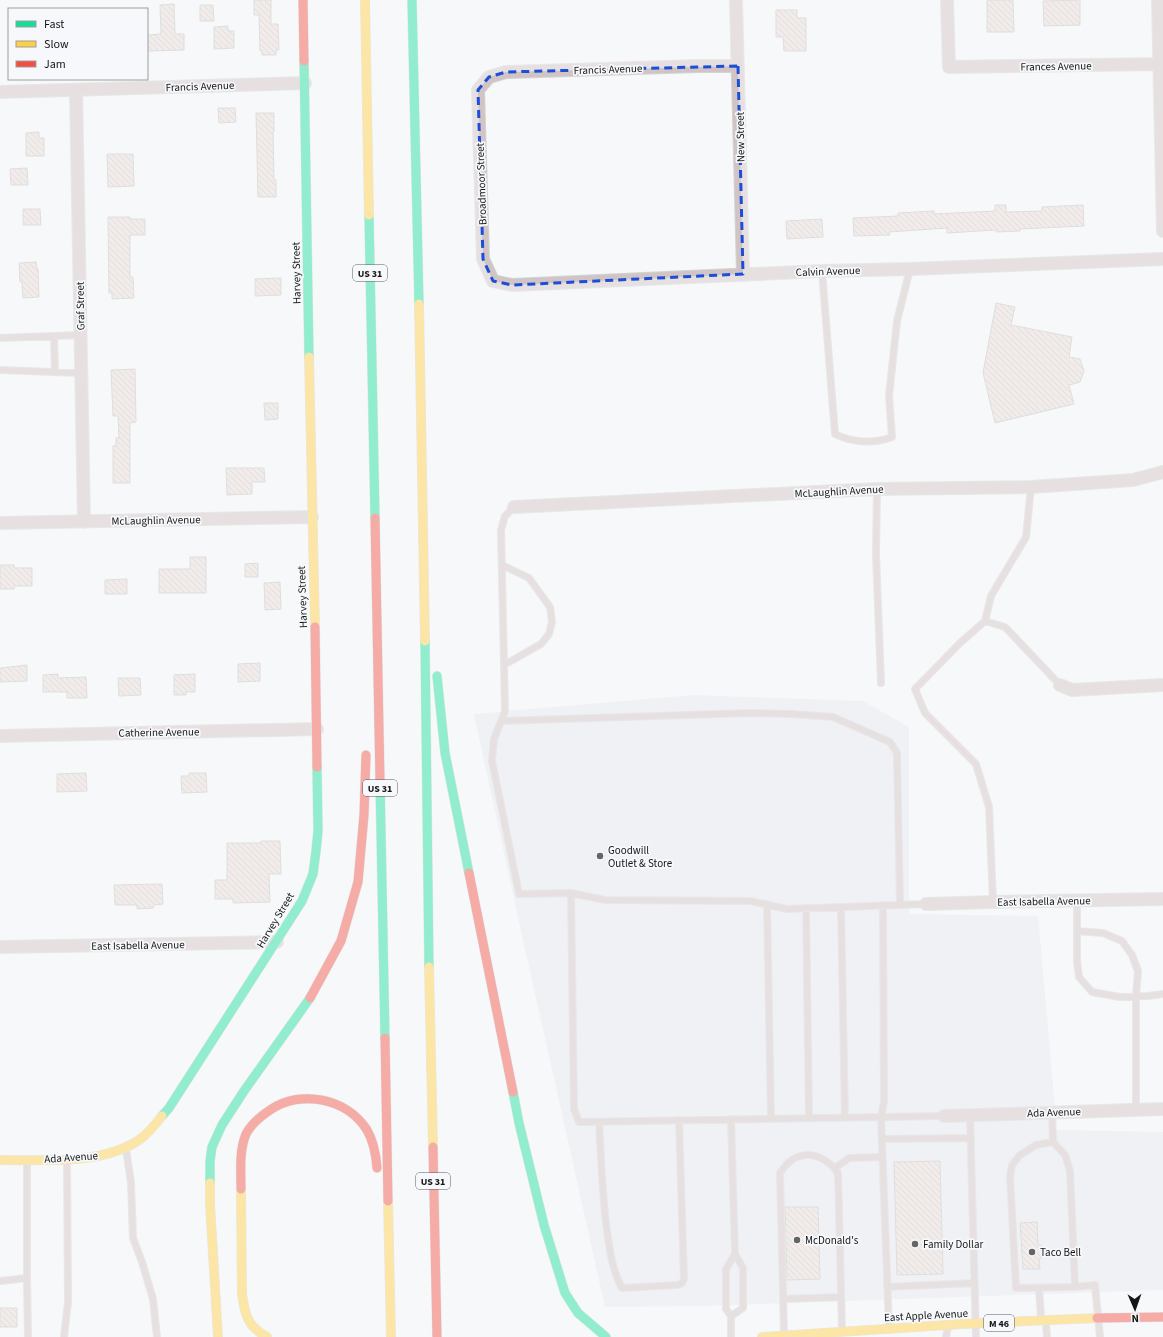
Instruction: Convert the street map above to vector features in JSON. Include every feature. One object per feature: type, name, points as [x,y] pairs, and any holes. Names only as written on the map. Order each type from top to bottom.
[{"type":"main road","name":"Harvey Street","points":[[138,1140],[153,1128],[169,1108],[302,901],[313,874],[318,830],[317,729],[303,0]]},
{"type":"main road","name":"US 31","points":[[365,0],[391,1337]]},
{"type":"main road","name":"US 31","points":[[412,0],[436,1337]]},
{"type":"main road","points":[[368,610],[375,546]]},
{"type":"main road","points":[[423,546],[434,650]]},
{"type":"main road","points":[[436,665],[445,753],[519,1123],[544,1225],[565,1293],[578,1313],[606,1337]]},
{"type":"main road","points":[[218,1337],[210,1204],[210,1161],[212,1147],[222,1125],[244,1091],[314,992],[341,941],[358,882],[364,815],[366,743]]},
{"type":"main road","points":[[267,1337],[258,1333],[250,1325],[244,1311],[242,1294],[241,1154],[247,1133],[258,1120],[271,1109],[289,1100],[304,1098],[322,1099],[338,1104],[352,1112],[363,1123],[372,1139],[376,1155],[377,1178]]},
{"type":"main road","name":"Ada Avenue","points":[[0,1160],[67,1159],[106,1154],[126,1147],[138,1140]]},
{"type":"main road","points":[[380,1254],[390,1306]]},
{"type":"main road","name":"East Apple Avenue","points":[[762,1337],[879,1333],[889,1329],[1098,1317],[1163,1317]]},
{"type":"street","name":"New Street","points":[[736,0],[743,274]]},
{"type":"street","name":"Frances Avenue","points":[[947,0],[949,67],[1162,64]]},
{"type":"street","points":[[1158,0],[1162,64],[1163,231]]},
{"type":"street","name":"Francis Avenue","points":[[482,86],[489,77],[506,72],[738,66]]},
{"type":"street","name":"Francis Avenue","points":[[0,92],[305,83]]},
{"type":"street","name":"Broadmoor Street","points":[[482,86],[478,90],[483,260],[493,281]]},
{"type":"street","name":"Graf Street","points":[[76,90],[84,522]]},
{"type":"street","name":"Calvin Avenue","points":[[493,281],[512,285],[822,270],[910,269],[1163,259]]},
{"type":"street","name":"McLaughlin Avenue","points":[[514,507],[877,489],[1031,487],[1133,480],[1163,472]]},
{"type":"street","name":"McLaughlin Avenue","points":[[0,523],[312,517]]},
{"type":"street","points":[[1060,685],[1072,690],[1163,685]]},
{"type":"street","name":"Catherine Avenue","points":[[0,736],[317,729]]},
{"type":"street","name":"East Isabella Avenue","points":[[926,904],[1163,899]]},
{"type":"street","name":"East Isabella Avenue","points":[[0,947],[276,942]]},
{"type":"street","name":"Ada Avenue","points":[[944,1116],[1163,1109]]},
{"type":"lane","points":[[822,270],[835,434],[845,439],[881,441],[892,437],[889,396],[897,321],[910,269]]},
{"type":"lane","points":[[0,338],[80,335]]},
{"type":"lane","points":[[54,336],[55,372]]},
{"type":"lane","points":[[0,370],[81,374]]},
{"type":"lane","points":[[993,902],[989,807],[976,764],[925,713],[915,689],[960,643],[985,621],[991,596],[1026,537],[1031,487]]},
{"type":"lane","points":[[877,489],[876,554],[881,683]]},
{"type":"lane","points":[[514,507],[505,516],[501,530],[506,711],[494,739],[492,761],[518,894],[571,893],[605,900],[750,901],[786,908],[926,904]]},
{"type":"lane","points":[[502,565],[529,578],[550,607],[552,622],[549,634],[541,644],[504,666]]},
{"type":"lane","points":[[985,621],[1005,627],[1060,685]]},
{"type":"lane","points":[[502,721],[749,713],[792,714],[834,717],[890,742],[897,753],[900,905]]},
{"type":"lane","points":[[571,893],[574,1109],[578,1122],[944,1116]]},
{"type":"lane","points":[[1077,900],[1077,961],[1079,977],[1092,992],[1120,997],[1163,994]]},
{"type":"lane","points":[[767,904],[771,1119]]},
{"type":"lane","points":[[883,905],[884,1102],[881,1117],[889,1329]]},
{"type":"lane","points":[[841,907],[845,1118]]},
{"type":"lane","points":[[806,908],[809,1118]]},
{"type":"lane","points":[[1077,931],[1103,933],[1122,941],[1132,955],[1138,971],[1136,996],[1136,1110]]},
{"type":"lane","points":[[1052,1112],[1053,1142],[1065,1155],[1070,1171],[1075,1286]]},
{"type":"lane","points":[[970,1115],[976,1337]]},
{"type":"lane","points":[[731,1119],[735,1254],[743,1268],[743,1308],[731,1316]]},
{"type":"lane","points":[[599,1122],[604,1203],[610,1251],[617,1278],[622,1288],[678,1285],[682,1283],[684,1279],[679,1120]]},
{"type":"lane","points":[[882,1139],[971,1138]]},
{"type":"lane","points":[[1053,1142],[1036,1145],[1020,1155],[1012,1165],[1010,1176],[1016,1288],[1095,1285],[1100,1337]]},
{"type":"lane","points":[[126,1147],[131,1183],[132,1238],[142,1262],[153,1299],[158,1337]]},
{"type":"lane","points":[[783,1336],[780,1173],[790,1160],[801,1156],[813,1155],[824,1160],[835,1168],[838,1173],[841,1298],[837,1334]]},
{"type":"lane","points":[[835,1168],[849,1158],[882,1157]]},
{"type":"lane","points":[[64,1337],[68,1302],[67,1159]]},
{"type":"lane","points":[[26,1160],[28,1337]]},
{"type":"lane","points":[[731,1337],[731,1316],[726,1309],[726,1269],[735,1254]]},
{"type":"lane","points":[[0,1281],[27,1278]]},
{"type":"lane","points":[[887,1286],[974,1283]]},
{"type":"lane","points":[[1039,1288],[1043,1320],[1047,1337]]},
{"type":"lane","points":[[783,1299],[841,1298]]},
{"type":"lane","points":[[946,1337],[948,1325]]},
{"type":"highlighted area","points":[[738,66],[743,274],[512,285],[493,281],[483,259],[478,90],[489,77],[506,72]]},
{"type":"shaded area","points":[[693,695],[863,701],[909,727],[909,914],[1038,916],[1057,1130],[1163,1132],[1163,1290],[704,1306],[605,1307],[474,714]]},
{"type":"building","points":[[254,0],[271,0],[271,24],[278,24],[279,50],[276,50],[276,55],[262,55],[262,50],[260,51],[259,15],[254,15]]},
{"type":"building","points":[[987,0],[1013,0],[1014,32],[987,32]]},
{"type":"building","points":[[1080,0],[1080,25],[1044,26],[1043,1]]},
{"type":"building","points":[[174,4],[175,34],[184,34],[184,50],[148,51],[148,35],[161,34],[160,5]]},
{"type":"building","points":[[200,5],[213,5],[214,21],[200,21]]},
{"type":"building","points":[[776,10],[797,10],[797,18],[806,18],[806,51],[784,51],[783,37],[776,37]]},
{"type":"building","points":[[228,26],[228,31],[234,31],[234,48],[214,49],[214,27]]},
{"type":"building","points":[[218,108],[235,108],[236,122],[219,123]]},
{"type":"building","points":[[256,113],[274,113],[274,180],[276,180],[276,197],[258,197]]},
{"type":"building","points":[[39,132],[39,138],[44,138],[44,156],[26,156],[26,133]]},
{"type":"building","points":[[107,154],[133,154],[134,186],[108,187]]},
{"type":"building","points":[[27,168],[28,185],[11,185],[10,169]]},
{"type":"building","points":[[995,205],[1006,205],[1006,212],[1042,211],[1042,207],[1083,205],[1084,226],[1020,229],[1020,231],[996,232],[996,230],[947,233],[947,228],[889,232],[890,235],[854,236],[853,218],[898,216],[898,213],[934,211],[934,214],[995,211]]},
{"type":"building","points":[[23,209],[40,209],[41,225],[23,225]]},
{"type":"building","points":[[108,217],[145,219],[145,235],[130,235],[130,277],[133,277],[134,298],[112,299],[112,293],[109,293]]},
{"type":"building","points":[[822,219],[823,237],[787,239],[786,221]]},
{"type":"building","points":[[36,262],[38,269],[39,297],[23,298],[19,263]]},
{"type":"building","points":[[281,278],[281,295],[255,296],[255,279]]},
{"type":"building","points":[[996,303],[1015,307],[1011,325],[1072,337],[1069,357],[1080,359],[1084,371],[1080,382],[1069,385],[1074,404],[995,423],[983,373]]},
{"type":"building","points":[[135,369],[136,422],[130,423],[130,483],[113,483],[113,446],[116,446],[116,438],[119,438],[118,416],[113,416],[111,370]]},
{"type":"building","points":[[264,403],[278,403],[278,419],[265,420]]},
{"type":"building","points":[[226,468],[264,468],[265,482],[252,482],[252,494],[227,495]]},
{"type":"building","points":[[190,557],[206,557],[206,593],[159,593],[159,569],[190,569]]},
{"type":"building","points":[[258,563],[258,577],[245,577],[245,564]]},
{"type":"building","points":[[0,565],[14,565],[14,568],[32,568],[32,586],[14,586],[14,589],[0,589]]},
{"type":"building","points":[[127,579],[127,594],[105,594],[105,580]]},
{"type":"building","points":[[280,582],[281,609],[265,610],[264,583]]},
{"type":"building","points":[[260,663],[260,681],[238,682],[238,664]]},
{"type":"building","points":[[27,665],[27,681],[0,682],[0,668]]},
{"type":"building","points":[[58,674],[58,678],[86,677],[87,698],[67,698],[67,692],[43,692],[43,675]]},
{"type":"building","points":[[195,674],[195,692],[186,692],[186,695],[174,695],[174,675]]},
{"type":"building","points":[[118,678],[140,678],[141,695],[119,696]]},
{"type":"building","points":[[86,773],[87,791],[57,792],[57,774]]},
{"type":"building","points":[[189,773],[206,773],[207,792],[182,793],[181,776],[189,776]]},
{"type":"building","points":[[261,841],[280,841],[281,874],[269,874],[270,902],[233,903],[233,899],[215,899],[215,880],[227,880],[227,843],[261,843]]},
{"type":"building","points":[[162,884],[163,904],[154,905],[153,908],[137,909],[137,905],[115,905],[114,885]]},
{"type":"building","points":[[940,1161],[943,1274],[897,1275],[894,1162]]},
{"type":"building","points":[[785,1207],[818,1207],[820,1279],[787,1280]]},
{"type":"building","name":"Taco Bell","points":[[1037,1222],[1038,1245],[1041,1245],[1042,1258],[1039,1259],[1040,1269],[1023,1269],[1020,1223]]},
{"type":"building","points":[[0,1308],[17,1308],[17,1327],[0,1327]]},
{"type":"traffic: fast","points":[[412,0],[419,304]]},
{"type":"traffic: fast","points":[[304,61],[309,357]]},
{"type":"traffic: fast","points":[[369,215],[375,518]]},
{"type":"traffic: fast","points":[[425,641],[429,967]]},
{"type":"traffic: fast","points":[[437,676],[445,753],[469,873]]},
{"type":"traffic: fast","points":[[162,1116],[169,1108],[302,901],[313,874],[316,851],[318,831],[317,767]]},
{"type":"traffic: fast","points":[[380,781],[385,1038]]},
{"type":"traffic: fast","points":[[210,1183],[210,1161],[212,1147],[222,1125],[244,1091],[310,998]]},
{"type":"traffic: fast","points":[[513,1092],[544,1225],[565,1293],[578,1313],[606,1337]]},
{"type":"traffic: slow","points":[[365,0],[369,215]]},
{"type":"traffic: slow","points":[[419,304],[425,641]]},
{"type":"traffic: slow","points":[[309,357],[315,627]]},
{"type":"traffic: slow","points":[[429,967],[433,1147]]},
{"type":"traffic: slow","points":[[0,1160],[72,1159],[108,1154],[139,1140],[162,1116]]},
{"type":"traffic: slow","points":[[210,1183],[218,1337]]},
{"type":"traffic: slow","points":[[241,1189],[243,1301],[246,1314],[251,1324],[255,1329],[267,1337]]},
{"type":"traffic: slow","points":[[388,1201],[391,1337]]},
{"type":"traffic: slow","points":[[762,1337],[962,1324],[1097,1318]]},
{"type":"traffic: jam","points":[[303,0],[304,61]]},
{"type":"traffic: jam","points":[[375,518],[380,781]]},
{"type":"traffic: jam","points":[[315,627],[317,767]]},
{"type":"traffic: jam","points":[[310,998],[341,941],[358,882],[364,815],[366,755]]},
{"type":"traffic: jam","points":[[469,873],[513,1092]]},
{"type":"traffic: jam","points":[[385,1038],[388,1201]]},
{"type":"traffic: jam","points":[[241,1189],[241,1154],[248,1130],[256,1120],[270,1110],[295,1100],[322,1100],[348,1110],[367,1130],[373,1144],[377,1168]]},
{"type":"traffic: jam","points":[[433,1147],[437,1337]]},
{"type":"traffic: jam","points":[[1097,1318],[1163,1317]]},
{"type":"place","name":"Goodwill Outlet & Store","points":[[600,856]]},
{"type":"place","name":"McDonald's","points":[[797,1240]]},
{"type":"place","name":"Family Dollar","points":[[915,1244]]},
{"type":"place","name":"Taco Bell","points":[[1032,1252]]}]
